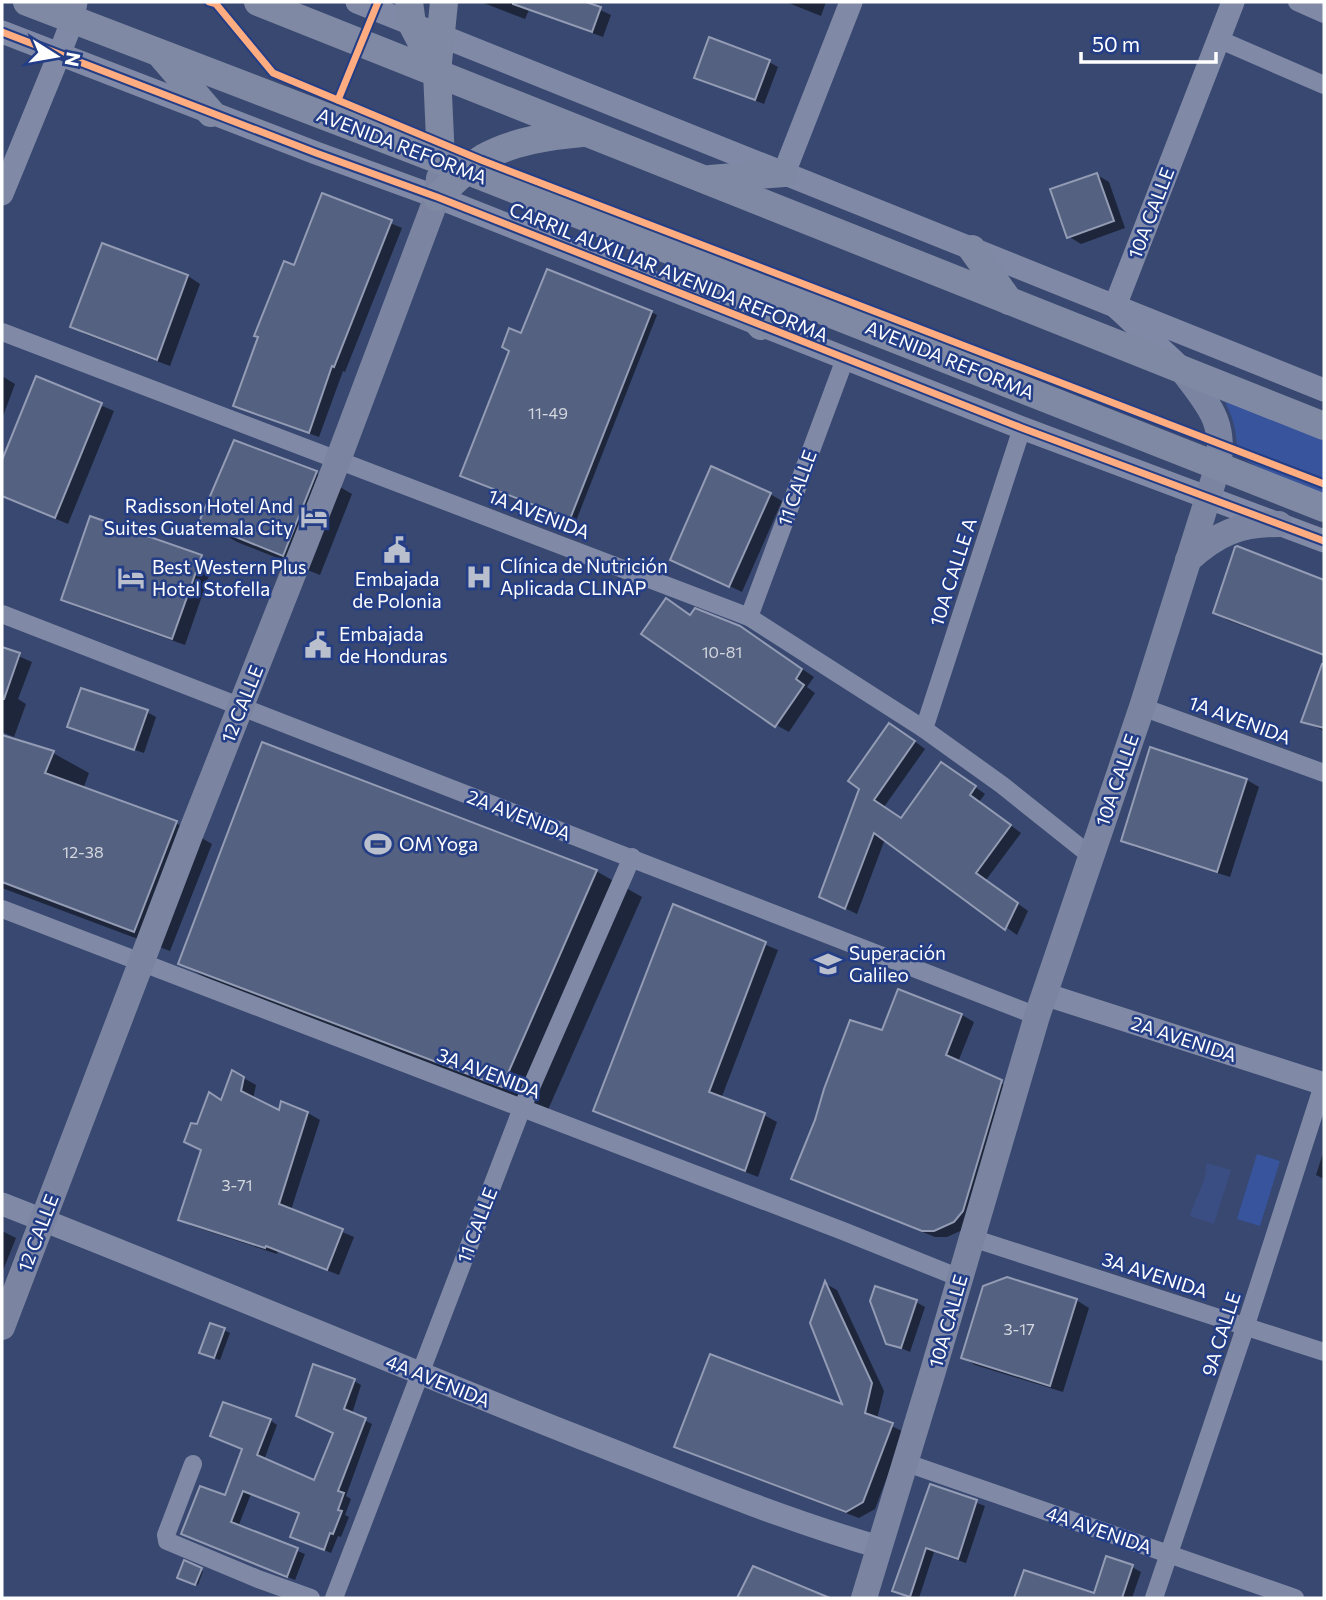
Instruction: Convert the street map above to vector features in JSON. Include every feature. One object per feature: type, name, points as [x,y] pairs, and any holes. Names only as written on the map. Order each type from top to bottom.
[{"type":"main road","name":"AVENIDA REFORMA","points":[[27,2],[75,10],[160,53],[706,264],[1324,508]]},
{"type":"main road","points":[[258,2],[1324,426]]},
{"type":"main road","name":"12 CALLE","points":[[2,1327],[437,197],[441,161],[437,72],[444,2]]},
{"type":"main road","points":[[372,47],[390,45],[402,40],[409,32],[411,13]]},
{"type":"main road","name":"12 CALLE","points":[[411,13],[437,72]]},
{"type":"main road","points":[[160,53],[211,113]]},
{"type":"main road","points":[[437,197],[481,159],[508,148],[554,136],[585,132]]},
{"type":"main road","points":[[703,180],[784,173]]},
{"type":"main road","points":[[972,249],[1009,301]]},
{"type":"main road","points":[[706,264],[761,326]]},
{"type":"main road","name":"10A CALLE","points":[[864,1598],[1040,1005],[1142,707],[1218,466],[1222,445],[1220,430],[1183,370]]},
{"type":"main road","points":[[1188,560],[1207,543],[1230,530],[1254,524],[1279,524]]},
{"type":"street","points":[[357,2],[411,13],[441,36],[1324,390]]},
{"type":"street","points":[[784,173],[851,2]]},
{"type":"street","name":"10A CALLE","points":[[1183,370],[1115,306],[1233,2]]},
{"type":"street","points":[[1297,2],[1324,14]]},
{"type":"street","points":[[2,194],[75,10]]},
{"type":"street","name":"CARRIL AUXILIAR AVENIDA REFORMA","points":[[2,32],[437,197],[1023,428],[1324,541]]},
{"type":"street","points":[[1219,39],[1324,85]]},
{"type":"street","name":"1A AVENIDA","points":[[2,332],[749,617],[924,729],[1002,785],[1091,856]]},
{"type":"street","name":"11 CALLE","points":[[749,617],[845,359]]},
{"type":"street","name":"10A CALLE A","points":[[924,729],[1023,428]]},
{"type":"street","name":"2A AVENIDA","points":[[2,614],[632,857],[1040,1005],[1324,1083]]},
{"type":"street","name":"1A AVENIDA","points":[[1142,707],[1324,773]]},
{"type":"street","name":"11 CALLE","points":[[334,1598],[522,1108],[632,857]]},
{"type":"street","name":"3A AVENIDA","points":[[2,909],[960,1278]]},
{"type":"street","name":"9A CALLE","points":[[1154,1598],[1324,1083]]},
{"type":"street","name":"4A AVENIDA","points":[[2,1204],[645,1463],[838,1535],[879,1547]]},
{"type":"street","name":"3A AVENIDA","points":[[972,1238],[1324,1352]]},
{"type":"street","name":"4A AVENIDA","points":[[904,1462],[1295,1598]]},
{"type":"street","points":[[192,1464],[166,1535],[167,1541],[311,1598]]},
{"type":"shaded area","points":[[1216,385],[1324,413],[1324,494],[1261,469],[1237,455],[1232,418]]},
{"type":"shaded area","points":[[1257,1154],[1280,1161],[1260,1226],[1237,1219]]},
{"type":"shaded area","points":[[1206,1163],[1231,1170],[1214,1224],[1190,1216],[1203,1184]]},
{"type":"building","points":[[513,2],[586,2],[601,7],[592,32]]},
{"type":"building","points":[[709,37],[770,60],[755,100],[694,78]]},
{"type":"building","points":[[1097,173],[1114,221],[1067,238],[1050,189]]},
{"type":"building","points":[[322,193],[392,220],[334,367],[332,366],[309,433],[233,406],[258,337],[254,336],[284,261],[294,265]]},
{"type":"building","points":[[102,243],[188,275],[157,360],[70,327]]},
{"type":"building","points":[[547,269],[652,311],[570,519],[460,476],[509,351],[502,347],[509,328],[521,333]]},
{"type":"building","points":[[36,376],[102,403],[55,518],[2,496],[2,460]]},
{"type":"building","points":[[234,440],[317,471],[283,556],[199,522]]},
{"type":"building","points":[[711,466],[771,493],[729,587],[670,560]]},
{"type":"building","name":"Best Western Plus Hotel Stofella","points":[[90,516],[202,555],[172,639],[61,600]]},
{"type":"building","points":[[1237,546],[1324,580],[1324,655],[1213,613]]},
{"type":"building","points":[[666,598],[690,615],[695,608],[740,626],[802,669],[796,679],[804,685],[775,727],[641,634]]},
{"type":"building","points":[[2,647],[20,653],[4,699],[2,699]]},
{"type":"building","points":[[1324,664],[1324,728],[1301,722]]},
{"type":"building","points":[[81,688],[148,710],[134,750],[67,727]]},
{"type":"building","points":[[889,723],[915,741],[874,800],[901,818],[941,762],[976,786],[970,795],[1011,825],[976,873],[1018,903],[1005,930],[874,833],[845,909],[819,897],[859,789],[848,781]]},
{"type":"building","points":[[2,735],[54,751],[45,773],[177,821],[134,932],[2,882]]},
{"type":"building","points":[[262,742],[597,870],[502,1087],[178,964]]},
{"type":"building","points":[[1150,747],[1247,779],[1217,872],[1121,841]]},
{"type":"building","points":[[673,904],[766,942],[709,1092],[765,1113],[745,1171],[593,1111]]},
{"type":"building","points":[[898,989],[962,1014],[946,1055],[1002,1080],[963,1211],[954,1222],[934,1231],[922,1231],[791,1179],[850,1020],[882,1030]]},
{"type":"building","points":[[232,1070],[244,1077],[241,1091],[279,1110],[281,1101],[308,1112],[279,1204],[343,1229],[327,1270],[266,1246],[265,1248],[178,1220],[201,1150],[184,1142],[191,1123],[197,1124],[209,1092],[221,1100]]},
{"type":"building","points":[[1007,1277],[1077,1299],[1050,1386],[961,1358],[983,1286]]},
{"type":"building","points":[[825,1281],[872,1383],[865,1413],[893,1423],[863,1502],[846,1512],[674,1447],[710,1354],[842,1404],[810,1323]]},
{"type":"building","points":[[875,1286],[917,1300],[901,1348],[886,1344],[870,1301]]},
{"type":"building","points":[[210,1323],[225,1328],[214,1358],[199,1353]]},
{"type":"building","points":[[313,1364],[355,1379],[344,1409],[366,1418],[338,1491],[344,1493],[338,1510],[342,1511],[324,1550],[290,1537],[299,1513],[243,1491],[231,1522],[298,1548],[287,1577],[181,1534],[200,1486],[225,1495],[242,1449],[210,1436],[223,1402],[271,1419],[257,1455],[314,1480],[333,1433],[296,1416]]},
{"type":"building","points":[[930,1484],[977,1500],[958,1559],[926,1548],[910,1597],[892,1591]]},
{"type":"building","points":[[1106,1556],[1133,1565],[1122,1598],[1014,1598],[1024,1570],[1094,1593]]},
{"type":"building","points":[[184,1560],[202,1568],[195,1585],[177,1578]]},
{"type":"building","points":[[753,1566],[830,1598],[737,1598]]},
{"type":"cycle path","points":[[209,2],[216,4],[273,73],[481,160],[1324,484]]},
{"type":"cycle path","points":[[338,100],[378,2]]},
{"type":"cycle path","points":[[2,32],[437,197],[1022,428],[1324,541]]},
{"type":"place","name":"Radisson Hotel And Suites Guatemala City","points":[[314,517]]},
{"type":"place","name":"Embajada de Polonia","points":[[397,550]]},
{"type":"place","name":"Clínica de Nutrición Aplicada CLINAP","points":[[479,577]]},
{"type":"place","name":"Best Western Plus Hotel Stofella","points":[[131,578]]},
{"type":"place","name":"Embajada de Honduras","points":[[318,645]]},
{"type":"place","name":"OM Yoga","points":[[378,844]]},
{"type":"place","name":"Superación Galileo","points":[[828,964]]}]
